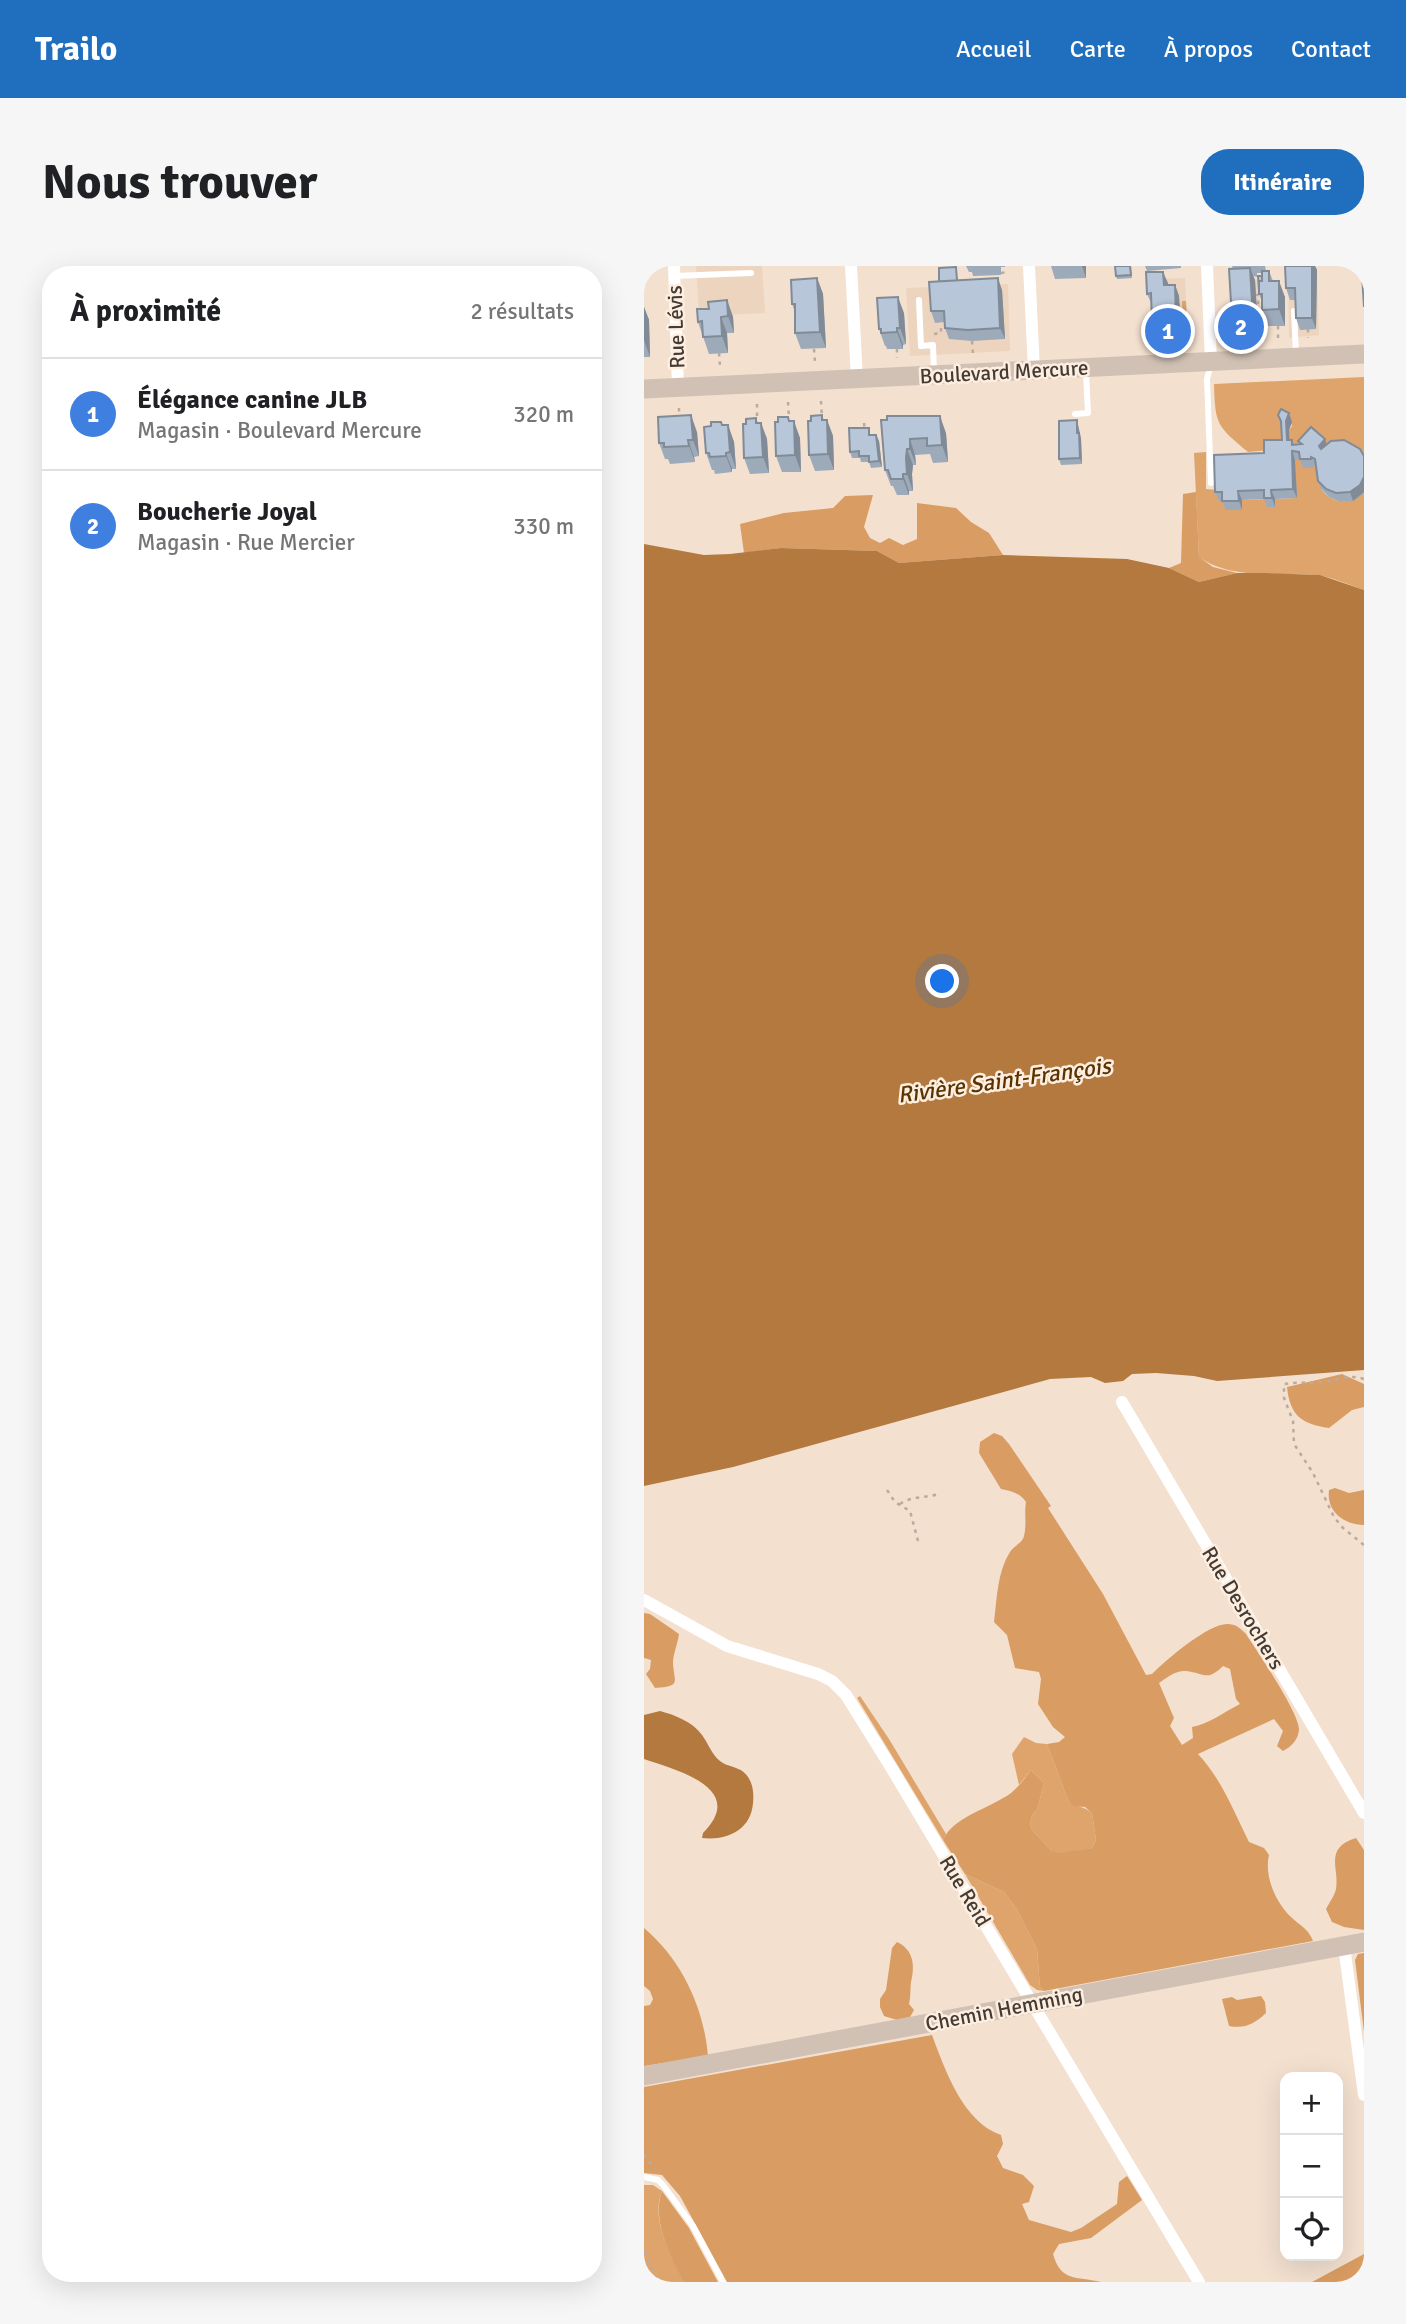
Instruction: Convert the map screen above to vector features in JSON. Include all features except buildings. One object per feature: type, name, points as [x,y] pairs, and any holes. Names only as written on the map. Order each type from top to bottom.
[{"type":"street","points":[[851,266],[857,379]]},
{"type":"street","points":[[1029,266],[1034,370]]},
{"type":"street","points":[[1206,266],[1211,362]]},
{"type":"street","name":"Rue Lévis","points":[[674,271],[678,387]]},
{"type":"street","name":"Boulevard Mercure","points":[[644,389],[1364,354]]},
{"type":"street","name":"Rue Desrochers","points":[[1122,1402],[1364,1813]]},
{"type":"street","name":"Rue Reid","points":[[644,1600],[720,1643],[818,1674],[842,1689],[1199,2282]]},
{"type":"street","name":"Chemin Hemming","points":[[644,2076],[1364,1942]]},
{"type":"street","points":[[1344,1946],[1364,2095]]},
{"type":"lane","points":[[706,266],[706,275]]},
{"type":"lane","points":[[674,271],[706,275],[751,273]]},
{"type":"lane","points":[[919,300],[921,346],[933,345],[934,375]]},
{"type":"lane","points":[[1294,312],[1296,357]]},
{"type":"lane","points":[[1247,333],[1248,360]]},
{"type":"lane","points":[[1211,362],[1207,377],[1211,483]]},
{"type":"lane","points":[[1075,414],[1088,413],[1086,368]]},
{"type":"lane","points":[[1210,457],[1221,457]]},
{"type":"lane","points":[[644,2177],[657,2180],[663,2185],[693,2227],[723,2282]]},
{"type":"path","points":[[1001,273],[1009,272]]},
{"type":"path","points":[[1255,295],[1258,295],[1259,341]]},
{"type":"path","points":[[920,334],[941,333],[941,323]]},
{"type":"path","points":[[1278,326],[1278,340]]},
{"type":"path","points":[[1308,330],[1308,338]]},
{"type":"path","points":[[1159,333],[1160,346]]},
{"type":"path","points":[[1168,335],[1169,345]]},
{"type":"path","points":[[972,341],[973,355]]},
{"type":"path","points":[[814,349],[815,362]]},
{"type":"path","points":[[897,349],[897,358]]},
{"type":"path","points":[[719,353],[720,366]]},
{"type":"path","points":[[821,401],[822,421]]},
{"type":"path","points":[[788,402],[789,423]]},
{"type":"path","points":[[757,404],[757,425]]},
{"type":"path","points":[[678,408],[679,420]]},
{"type":"path","points":[[864,423],[865,434]]},
{"type":"path","points":[[1364,1379],[1348,1376],[1325,1381],[1294,1382],[1284,1384],[1283,1390],[1293,1421],[1294,1444],[1313,1472],[1334,1517],[1364,1545]]},
{"type":"path","points":[[887,1490],[895,1502],[907,1509],[914,1522],[918,1541]]},
{"type":"path","points":[[900,1504],[939,1494]]},
{"type":"path","points":[[907,1509],[909,1500]]},
{"type":"path","points":[[644,2252],[658,2282]]},
{"type":"shaded area","points":[[696,266],[762,266],[765,313],[699,316]]},
{"type":"shaded area","points":[[1317,270],[1319,335],[1289,338],[1288,271]]},
{"type":"shaded area","points":[[1185,278],[1188,343],[1150,345],[1151,279]]},
{"type":"shaded area","points":[[1259,280],[1261,339],[1233,340],[1229,281]]},
{"type":"shaded area","points":[[1008,284],[1010,351],[910,356],[906,288]]},
{"type":"shaded area","points":[[1182,301],[1186,301],[1188,343],[1172,344],[1172,335],[1183,326]]},
{"type":"shaded area","points":[[1364,377],[1364,459],[1290,449],[1290,420],[1282,421],[1281,424],[1285,449],[1248,452],[1224,430],[1217,417],[1214,384]]},
{"type":"shaded area","points":[[1206,452],[1206,489],[1218,490],[1225,501],[1242,510],[1242,500],[1267,499],[1275,507],[1275,499],[1296,498],[1295,460],[1302,460],[1303,468],[1319,468],[1321,489],[1331,498],[1348,501],[1364,492],[1364,590],[1317,575],[1256,574],[1226,569],[1199,557],[1194,453]]},
{"type":"shaded area","points":[[1196,492],[1199,557],[1213,567],[1237,573],[1199,582],[1169,568],[1181,563],[1183,494]]},
{"type":"shaded area","points":[[873,495],[864,527],[870,538],[880,543],[889,538],[903,545],[917,539],[917,503],[956,508],[971,522],[989,533],[1003,555],[899,563],[877,551],[781,548],[744,553],[740,524],[784,513],[833,508],[845,496]]},
{"type":"shaded area","points":[[1342,1374],[1364,1384],[1364,1407],[1352,1410],[1329,1428],[1311,1424],[1294,1412],[1287,1387]]},
{"type":"shaded area","points":[[994,1433],[1002,1436],[1009,1444],[1051,1506],[1048,1508],[1103,1594],[1146,1675],[1152,1674],[1177,1652],[1209,1630],[1227,1624],[1240,1628],[1246,1634],[1293,1711],[1299,1730],[1297,1737],[1283,1751],[1277,1746],[1283,1731],[1274,1719],[1198,1754],[1220,1785],[1249,1842],[1264,1848],[1269,1855],[1268,1871],[1280,1904],[1313,1941],[1044,1991],[1040,1987],[1037,1949],[1016,1908],[1004,1892],[965,1874],[943,1840],[961,1820],[1011,1793],[1031,1770],[1044,1783],[1037,1810],[1032,1815],[1032,1830],[1051,1850],[1059,1853],[1092,1848],[1096,1840],[1092,1813],[1085,1807],[1074,1806],[1068,1800],[1047,1744],[1059,1742],[1065,1737],[1053,1727],[1038,1704],[1041,1679],[1039,1672],[1015,1668],[1007,1635],[994,1622],[1002,1569],[1010,1552],[1024,1536],[1026,1502],[1018,1494],[1001,1489],[979,1453],[980,1442]],"holes":[[[1223,1666],[1230,1669],[1236,1699],[1240,1704],[1210,1721],[1192,1727],[1193,1738],[1182,1745],[1170,1726],[1174,1718],[1159,1683],[1179,1672],[1209,1675]]]},
{"type":"shaded area","points":[[1335,1488],[1349,1493],[1364,1490],[1364,1525],[1343,1519],[1333,1510],[1329,1490]]},
{"type":"shaded area","points":[[644,1613],[650,1614],[679,1634],[673,1660],[675,1679],[669,1686],[655,1688],[646,1674],[651,1660],[644,1658]]},
{"type":"shaded area","points":[[860,1696],[946,1834],[943,1840],[857,1698]]},
{"type":"shaded area","points":[[1024,1737],[1036,1743],[1047,1744],[1068,1800],[1092,1813],[1096,1840],[1092,1848],[1059,1854],[1051,1850],[1032,1830],[1032,1815],[1037,1810],[1044,1783],[1031,1770],[1019,1785],[1012,1754]]},
{"type":"shaded area","points":[[1356,1838],[1364,1850],[1364,1930],[1332,1922],[1326,1909],[1336,1889],[1336,1853],[1346,1842]]},
{"type":"shaded area","points":[[965,1874],[1004,1892],[1016,1908],[1037,1949],[1040,1987],[1044,1991],[1030,1985]]},
{"type":"shaded area","points":[[644,1928],[669,1955],[689,1986],[702,2020],[708,2056],[644,2066],[644,2006],[650,2005],[653,1999],[644,1986]]},
{"type":"shaded area","points":[[897,1942],[907,1949],[912,1959],[909,2004],[914,2010],[910,2017],[897,2020],[884,2016],[880,1999],[886,1990],[892,1948]]},
{"type":"shaded area","points":[[1364,1953],[1364,2032],[1355,1960],[1358,1954]]},
{"type":"shaded area","points":[[1261,1996],[1265,2002],[1266,2013],[1249,2025],[1229,2026],[1222,1999],[1232,1997],[1237,2000]]},
{"type":"shaded area","points":[[932,2035],[950,2079],[966,2107],[976,2119],[1001,2135],[1003,2144],[997,2156],[1003,2168],[1023,2175],[1034,2186],[1029,2202],[1022,2204],[1029,2220],[1071,2232],[1081,2228],[1117,2204],[1119,2182],[1127,2176],[1142,2200],[1091,2238],[1059,2244],[1053,2254],[1065,2274],[1101,2282],[727,2282],[680,2196],[662,2175],[644,2173],[644,2087]]},
{"type":"shaded area","points":[[644,2185],[653,2185],[662,2191],[659,2202],[660,2225],[683,2282],[644,2282]]},
{"type":"shaded area","points":[[662,2191],[689,2228],[718,2282],[683,2282],[661,2226],[659,2202]]},
{"type":"shaded area","points":[[1364,2254],[1364,2282],[1312,2282]]},
{"type":"water","name":"Rivière Saint-François","points":[[644,544],[704,555],[781,548],[877,551],[899,563],[1003,555],[1127,559],[1169,568],[1199,582],[1237,573],[1320,575],[1364,590],[1364,1370],[1217,1381],[1156,1373],[1132,1374],[1123,1381],[1105,1383],[1091,1377],[1050,1379],[733,1467],[644,1486]]},
{"type":"water","points":[[660,1711],[694,1726],[717,1758],[748,1777],[753,1803],[748,1820],[736,1832],[720,1838],[702,1838],[715,1817],[717,1804],[713,1793],[689,1775],[644,1759],[644,1715]]},
{"type":"place","name":"Boucherie Joyal","points":[[1241,327]]},
{"type":"place","name":"Élégance canine JLB","points":[[1168,331]]}]
